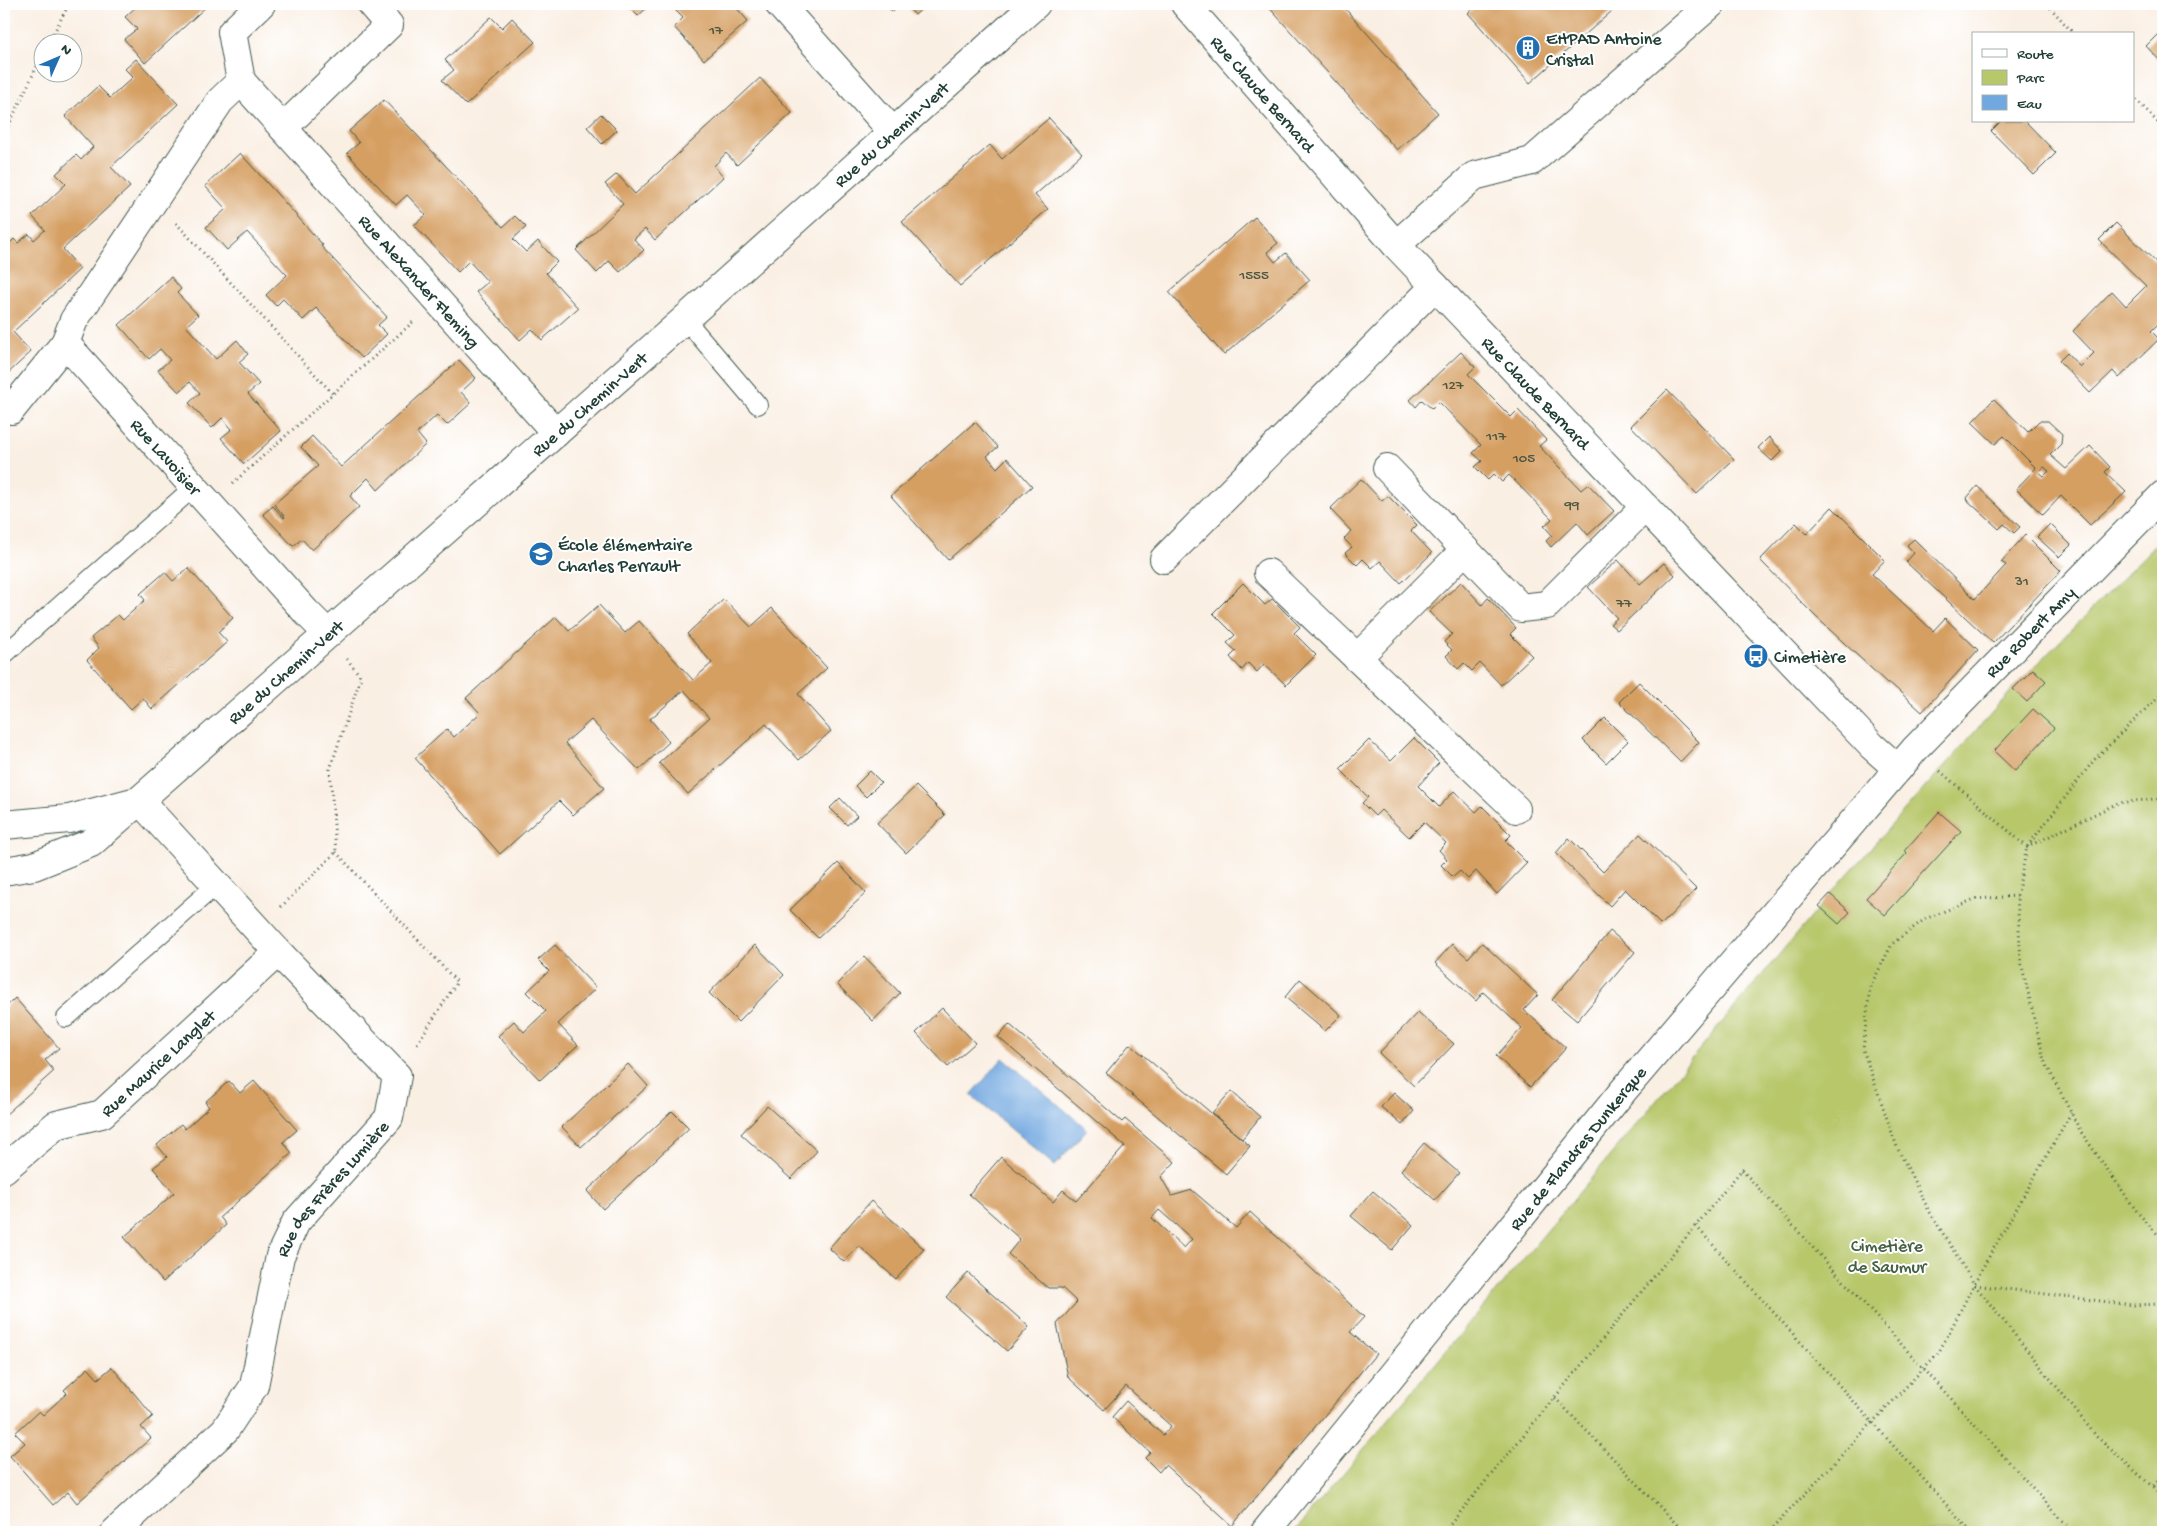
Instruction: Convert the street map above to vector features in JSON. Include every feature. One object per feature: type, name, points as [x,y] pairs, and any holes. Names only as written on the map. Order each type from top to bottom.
[{"type":"street","points":[[11,410],[66,343],[74,320],[220,101],[241,80],[232,32],[261,4]]},
{"type":"street","points":[[283,128],[389,24],[371,4]]},
{"type":"street","points":[[779,4],[893,132]]},
{"type":"street","name":"Rue du Chemin-Vert","points":[[4,871],[34,866],[91,843],[685,319],[1036,4]]},
{"type":"street","name":"Rue Claude Bernard","points":[[1185,4],[1396,245],[1872,746],[1907,759]]},
{"type":"street","points":[[1396,245],[1474,176],[1532,161],[1711,4]]},
{"type":"street","name":"Rue Alexander Fleming","points":[[241,80],[556,433]]},
{"type":"street","points":[[1164,559],[1435,286]]},
{"type":"street","name":"Rue Lavoisier","points":[[66,343],[306,612],[328,634]]},
{"type":"street","points":[[1387,468],[1521,608],[1546,604],[1645,507]]},
{"type":"street","name":"Rue Robert Amy","points":[[1907,759],[2163,495]]},
{"type":"street","points":[[1357,658],[1465,550]]},
{"type":"street","points":[[1268,573],[1516,810]]},
{"type":"street","name":"Rue de Flandres Dunkerque","points":[[1264,1532],[1624,1091],[1907,759]]},
{"type":"street","points":[[140,801],[257,930],[397,1076]]},
{"type":"street","name":"Rue du Chemin-Vert","points":[[4,825],[69,819],[140,801]]},
{"type":"street","name":"Rue Maurice Langlet","points":[[4,1169],[56,1124],[102,1114],[278,952]]},
{"type":"street","name":"Rue des Frères Lumière","points":[[115,1532],[225,1430],[254,1386],[280,1256],[296,1222],[389,1118],[397,1076]]},
{"type":"lane","points":[[685,319],[758,406]]},
{"type":"lane","points":[[4,655],[202,495]]},
{"type":"lane","points":[[66,1018],[216,885]]},
{"type":"path","points":[[54,32],[69,4]]},
{"type":"path","points":[[2047,4],[2072,32]]},
{"type":"path","points":[[4,135],[32,77]]},
{"type":"path","points":[[2134,97],[2163,128]]},
{"type":"path","points":[[155,200],[333,394]]},
{"type":"path","points":[[202,495],[333,394],[438,300]]},
{"type":"path","points":[[328,634],[362,677],[330,769],[336,852],[457,982],[397,1076]]},
{"type":"path","points":[[2163,692],[2094,760],[2027,847],[2017,896],[2022,962],[2044,1060],[2082,1132],[2138,1213],[2163,1240]]},
{"type":"path","points":[[1907,759],[2027,847]]},
{"type":"path","points":[[2027,847],[2118,803],[2163,798]]},
{"type":"path","points":[[257,930],[336,852]]},
{"type":"path","points":[[2017,896],[1975,899],[1925,919],[1892,944],[1870,987],[1863,1050],[1896,1147],[1928,1209],[1974,1284],[2098,1437],[2163,1496]]},
{"type":"path","points":[[1769,1532],[1939,1352],[1974,1284],[2071,1112]]},
{"type":"path","points":[[1444,1532],[1743,1169],[1923,1369],[2074,1532]]},
{"type":"path","points":[[1696,1226],[1971,1532]]},
{"type":"path","points":[[1974,1284],[2132,1306],[2163,1304]]},
{"type":"path","points":[[1555,1398],[1684,1532]]},
{"type":"path","points":[[2153,1486],[2163,1477]]},
{"type":"green space","name":"Cimetière de Saumur","points":[[2163,537],[2163,1532],[1294,1532],[1830,894],[2013,689]]},
{"type":"water","points":[[1003,1058],[1087,1129],[1055,1166],[971,1095]]},
{"type":"building","points":[[139,4],[209,4],[145,63],[124,39],[137,29],[125,17]]},
{"type":"building","points":[[626,4],[651,4],[638,16]]},
{"type":"building","points":[[669,4],[733,4],[748,21],[704,60],[674,27],[683,18]]},
{"type":"building","points":[[885,4],[902,4],[893,12]]},
{"type":"building","points":[[905,4],[927,4],[915,15]]},
{"type":"building","points":[[1266,4],[1341,4],[1438,113],[1397,150]]},
{"type":"building","name":"EHPAD Antoine Cristal","points":[[1479,4],[1620,4],[1530,83],[1468,13]]},
{"type":"building","points":[[491,17],[502,28],[512,18],[535,42],[466,105],[442,80],[454,70],[445,60]]},
{"type":"building","points":[[2163,29],[2163,64],[2146,46]]},
{"type":"building","points":[[136,59],[178,104],[111,167],[130,187],[63,249],[80,269],[13,332],[31,352],[4,377],[4,328],[6,326],[4,323],[4,249],[14,239],[18,243],[29,234],[34,240],[45,230],[32,216],[66,184],[56,174],[76,155],[81,160],[93,147],[65,116],[98,86],[110,98],[133,77],[125,69]]},
{"type":"building","points":[[760,78],[792,113],[737,165],[726,153],[714,166],[723,177],[655,240],[645,229],[634,239],[644,250],[620,272],[609,261],[597,273],[576,250],[623,204],[605,184],[617,174],[635,194]]},
{"type":"building","points":[[384,100],[503,227],[515,216],[526,227],[513,239],[526,252],[538,241],[557,262],[546,273],[578,308],[542,340],[532,329],[520,340],[476,292],[488,282],[469,261],[458,272],[414,225],[426,215],[407,195],[396,205],[347,153],[359,143],[349,131]]},
{"type":"building","points":[[601,114],[617,130],[602,144],[587,127]]},
{"type":"building","points":[[1049,118],[1082,154],[1035,195],[1048,209],[960,286],[902,222],[990,145],[1002,159]]},
{"type":"building","points":[[2000,122],[2026,122],[2056,153],[2034,175],[1991,131]]},
{"type":"building","points":[[240,153],[323,245],[321,246],[387,317],[378,325],[387,334],[362,358],[316,308],[303,320],[283,299],[276,306],[266,295],[287,275],[247,232],[227,250],[206,227],[226,209],[205,186]]},
{"type":"building","points":[[1255,217],[1278,243],[1267,252],[1275,262],[1286,253],[1310,280],[1224,355],[1169,292]]},
{"type":"building","points":[[2116,223],[2163,269],[2163,319],[2151,331],[2159,339],[2119,378],[2113,371],[2090,393],[2059,361],[2067,353],[2080,367],[2094,353],[2073,331],[2112,291],[2126,306],[2146,286],[2099,240]]},
{"type":"building","points":[[171,277],[181,289],[177,293],[198,315],[186,326],[216,359],[237,340],[248,354],[239,362],[259,384],[248,394],[281,431],[244,464],[221,438],[232,429],[222,418],[212,428],[189,403],[200,393],[190,382],[179,392],[158,370],[170,360],[160,349],[149,359],[119,325]]},
{"type":"building","points":[[1461,352],[1475,367],[1468,374],[1511,417],[1518,410],[1546,440],[1539,446],[1581,490],[1588,484],[1614,511],[1588,535],[1577,522],[1551,547],[1546,541],[1552,535],[1544,526],[1552,519],[1509,475],[1502,482],[1494,474],[1488,480],[1475,467],[1482,461],[1473,453],[1481,445],[1439,402],[1432,409],[1422,400],[1416,407],[1410,400]]},
{"type":"building","points":[[459,360],[476,378],[461,392],[471,403],[447,425],[437,415],[417,433],[426,444],[378,490],[368,478],[350,496],[359,507],[312,550],[302,539],[293,546],[263,514],[273,506],[284,518],[274,504],[318,466],[301,447],[312,436],[341,467]]},
{"type":"building","points":[[1667,390],[1734,459],[1697,494],[1631,426]]},
{"type":"building","points":[[1994,399],[2028,432],[2039,421],[2048,421],[2062,434],[2061,444],[2050,455],[2066,469],[2090,446],[2110,467],[2105,472],[2126,492],[2090,525],[2061,496],[2043,515],[2016,489],[2036,468],[2004,436],[1995,444],[1972,422]],"holes":[[[2044,467],[2049,471],[2044,476],[2039,472]]]},
{"type":"building","points":[[975,422],[998,447],[987,456],[997,468],[1007,458],[1032,486],[948,560],[891,496]]},
{"type":"building","points":[[1769,437],[1782,451],[1772,461],[1758,448]]},
{"type":"building","points":[[1361,479],[1382,501],[1388,496],[1417,525],[1411,531],[1432,553],[1401,583],[1380,561],[1372,568],[1363,559],[1357,565],[1345,553],[1352,547],[1344,539],[1351,531],[1330,509]]},
{"type":"building","points":[[1977,486],[2020,527],[2014,533],[2004,524],[1999,529],[1966,499]]},
{"type":"building","points":[[1832,507],[1885,560],[1872,574],[1933,631],[1945,618],[1978,650],[1922,712],[1890,683],[1887,683],[1814,615],[1760,560],[1796,523],[1807,534]]},
{"type":"building","points":[[2050,524],[2071,545],[2059,557],[2037,537]]},
{"type":"building","points":[[2025,535],[2061,571],[1993,643],[1906,562],[1914,553],[1907,545],[1914,539],[1975,599],[2006,565],[2001,562]]},
{"type":"building","points":[[1618,560],[1640,584],[1664,563],[1675,575],[1617,630],[1610,624],[1617,618],[1588,587]]},
{"type":"building","points":[[188,568],[233,618],[218,632],[227,642],[152,709],[143,698],[131,709],[87,660],[99,648],[91,638],[118,615],[123,620],[145,600],[140,594],[165,572],[173,581]]},
{"type":"building","points":[[1461,582],[1482,605],[1488,598],[1516,628],[1510,634],[1532,656],[1501,685],[1480,663],[1472,671],[1464,663],[1458,669],[1446,656],[1452,650],[1444,642],[1452,634],[1429,612]]},
{"type":"building","points":[[1243,583],[1265,605],[1272,599],[1300,627],[1294,633],[1316,655],[1286,685],[1264,664],[1257,672],[1248,663],[1242,670],[1230,657],[1236,651],[1227,643],[1235,635],[1213,613]]},
{"type":"building","points":[[724,599],[751,627],[772,608],[827,668],[798,694],[831,731],[799,760],[766,724],[688,794],[659,763],[709,718],[684,690],[650,719],[669,742],[639,770],[591,720],[565,743],[604,788],[573,815],[559,801],[500,854],[415,758],[447,729],[454,737],[480,713],[466,698],[556,617],[569,631],[599,605],[625,633],[639,621],[693,680],[712,663],[687,634]]},
{"type":"building","points":[[2033,669],[2046,681],[2027,702],[2013,689]]},
{"type":"building","points":[[1639,682],[1699,742],[1680,762],[1619,702]]},
{"type":"building","points":[[2033,709],[2054,728],[2015,771],[1994,751]]},
{"type":"building","points":[[1605,718],[1628,741],[1606,763],[1583,740]]},
{"type":"building","points":[[1414,738],[1439,763],[1418,786],[1439,807],[1454,791],[1476,812],[1482,806],[1511,835],[1505,841],[1527,863],[1497,894],[1476,871],[1468,879],[1460,871],[1453,877],[1441,865],[1447,859],[1439,850],[1446,843],[1424,822],[1409,837],[1381,810],[1375,816],[1362,803],[1368,797],[1340,769],[1369,740],[1391,761]]},
{"type":"building","points":[[870,771],[881,782],[866,797],[855,786]]},
{"type":"building","points":[[916,786],[945,815],[906,853],[877,823]]},
{"type":"building","points":[[840,798],[857,816],[847,825],[830,808]]},
{"type":"building","points":[[1939,812],[1961,831],[1885,915],[1866,898],[1907,853],[1905,850]]},
{"type":"building","points":[[1640,834],[1696,889],[1661,925],[1625,889],[1610,906],[1556,853],[1569,838],[1603,872]]},
{"type":"building","points":[[838,863],[866,893],[818,938],[790,910]]},
{"type":"building","points":[[1830,894],[1850,912],[1839,924],[1819,906]]},
{"type":"building","points":[[1610,931],[1635,952],[1577,1021],[1552,1000]]},
{"type":"building","points":[[1482,943],[1538,995],[1524,1010],[1566,1048],[1530,1087],[1496,1056],[1522,1028],[1483,992],[1476,1001],[1435,963],[1452,944],[1468,958]]},
{"type":"building","points":[[555,945],[596,988],[558,1024],[578,1045],[540,1080],[498,1036],[514,1021],[524,1032],[546,1011],[527,992],[549,971],[538,960]]},
{"type":"building","points":[[755,945],[784,975],[738,1022],[709,993]]},
{"type":"building","points":[[864,956],[900,993],[873,1021],[837,984]]},
{"type":"building","points":[[1300,979],[1341,1015],[1325,1031],[1285,997]]},
{"type":"building","points":[[15,998],[59,1048],[45,1060],[54,1071],[4,1116],[4,1009]]},
{"type":"building","points":[[942,1008],[975,1043],[948,1067],[916,1033]]},
{"type":"building","points":[[1418,1012],[1454,1044],[1414,1086],[1379,1053]]},
{"type":"building","points":[[1009,1024],[1122,1122],[1125,1119],[1175,1162],[1161,1177],[1172,1196],[1192,1190],[1236,1228],[1250,1212],[1364,1317],[1350,1332],[1376,1354],[1232,1526],[1165,1465],[1159,1472],[1145,1458],[1150,1452],[1112,1417],[1126,1401],[1163,1435],[1171,1426],[1126,1386],[1104,1410],[1068,1377],[1057,1324],[1077,1302],[1062,1288],[1048,1288],[1008,1254],[1020,1239],[969,1194],[1001,1157],[1053,1202],[1063,1190],[1076,1201],[1125,1146],[998,1037]],"holes":[[[1159,1210],[1192,1239],[1184,1248],[1152,1218]]]},
{"type":"building","points":[[1130,1044],[1250,1146],[1226,1174],[1106,1073]]},
{"type":"building","points":[[628,1064],[648,1086],[581,1147],[562,1127]]},
{"type":"building","points":[[229,1081],[240,1093],[254,1081],[297,1130],[283,1142],[292,1153],[220,1217],[226,1225],[163,1282],[124,1237],[174,1193],[153,1168],[167,1157],[157,1145],[181,1124],[185,1129],[209,1107],[205,1102]]},
{"type":"building","points":[[1231,1091],[1260,1117],[1242,1139],[1212,1113]]},
{"type":"building","points":[[1394,1093],[1414,1111],[1402,1125],[1381,1107]]},
{"type":"building","points":[[767,1106],[817,1151],[791,1179],[741,1134]]},
{"type":"building","points":[[672,1111],[689,1128],[603,1209],[587,1191]]},
{"type":"building","points":[[1424,1143],[1459,1173],[1435,1200],[1401,1170]]},
{"type":"building","points":[[1373,1191],[1413,1225],[1392,1250],[1351,1216]]},
{"type":"building","points":[[871,1201],[924,1249],[896,1279],[859,1246],[844,1262],[829,1248]]},
{"type":"building","points":[[968,1273],[1029,1327],[1007,1351],[946,1297]]},
{"type":"building","points":[[112,1367],[153,1416],[141,1427],[151,1438],[77,1503],[68,1492],[53,1505],[10,1456],[25,1443],[15,1433],[39,1411],[43,1415],[67,1393],[64,1390],[88,1368],[98,1379]]},
{"type":"place","name":"EHPAD Antoine Cristal","points":[[1528,48]]},
{"type":"place","name":"École élémentaire Charles Perrault","points":[[541,554]]},
{"type":"place","name":"Cimetière","points":[[1756,656]]}]
